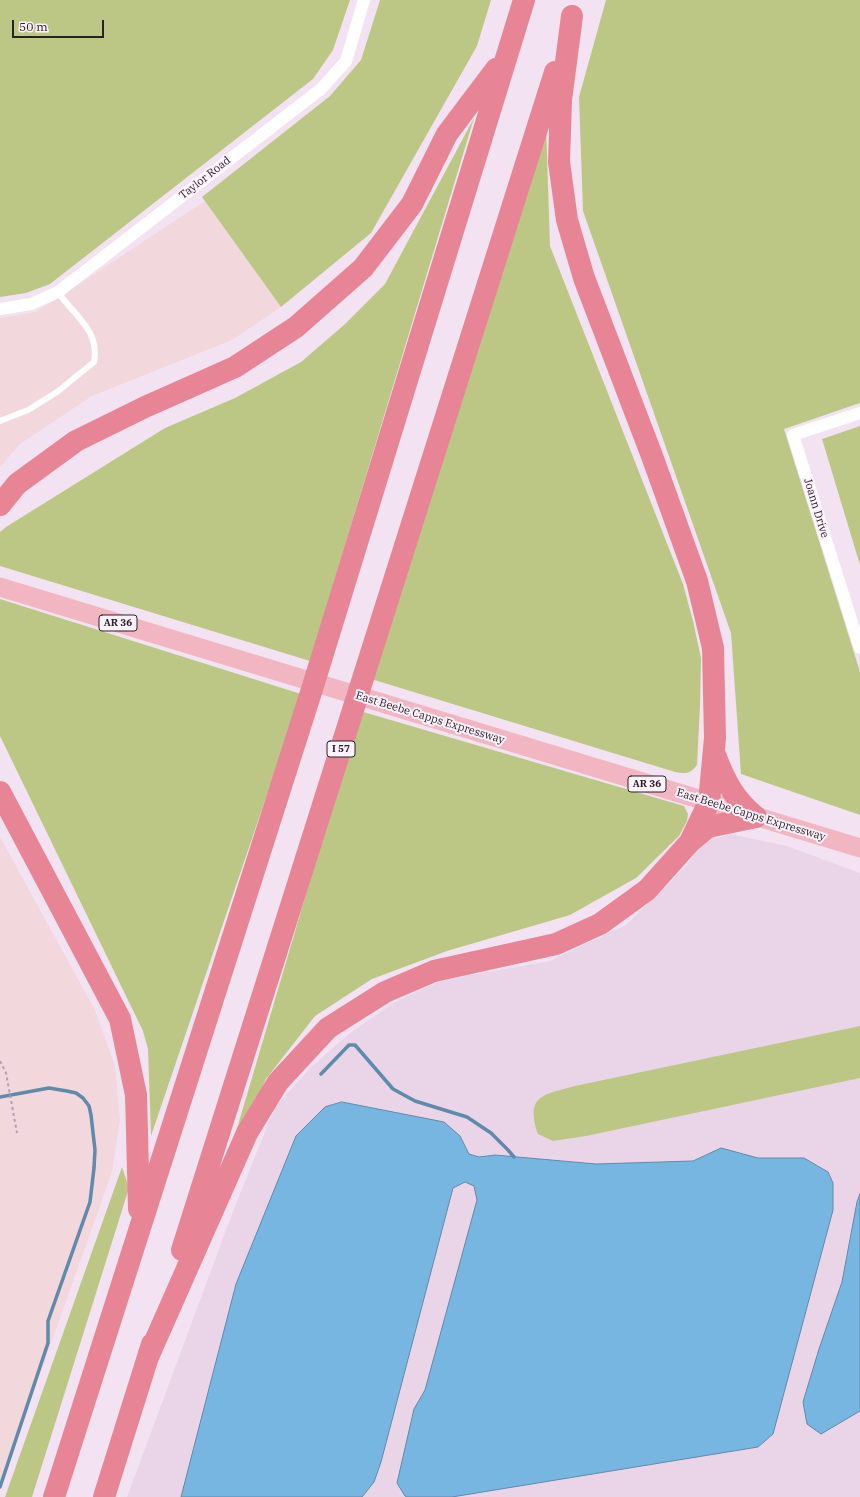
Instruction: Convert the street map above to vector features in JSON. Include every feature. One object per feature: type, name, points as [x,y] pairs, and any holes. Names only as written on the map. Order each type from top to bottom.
[{"type":"highway","points":[[54,1497],[313,686],[524,0]]},
{"type":"highway","points":[[575,8],[561,100],[559,154],[567,220],[584,278],[652,456],[697,581],[713,648],[715,738],[709,802],[690,842]]},
{"type":"highway","name":"I 57","points":[[104,1497],[575,8]]},
{"type":"highway","points":[[0,505],[17,484],[76,441],[145,407],[236,367],[296,327],[363,268],[412,204],[447,134],[506,55]]},
{"type":"highway","points":[[714,753],[726,782],[743,806],[756,817]]},
{"type":"highway","points":[[0,792],[120,1019],[136,1095],[140,1226]]},
{"type":"highway","points":[[148,1357],[247,1133],[278,1082],[328,1028],[385,992],[434,971],[556,944],[600,924],[647,890],[690,842],[708,827],[756,817]]},
{"type":"main road","name":"East Beebe Capps Expressway","points":[[0,587],[860,848]]},
{"type":"street","name":"Taylor Road","points":[[0,309],[31,304],[58,292],[321,89],[346,61],[364,0]]},
{"type":"street","name":"Joann Drive","points":[[860,413],[793,435],[860,648]]},
{"type":"lane","points":[[0,421],[28,410],[56,392],[94,362],[96,351],[89,330],[58,292]]},
{"type":"path","points":[[0,1061],[6,1073],[17,1132]]},
{"type":"shaded area","points":[[205,201],[281,307],[232,340],[92,396],[20,444],[0,467],[0,318],[36,312]]},
{"type":"shaded area","points":[[730,834],[787,846],[860,873],[860,1497],[127,1497],[232,1214],[275,1107],[310,1068],[350,1033],[393,1003],[443,980],[550,961],[626,925],[685,867],[702,843]]},
{"type":"shaded area","points":[[0,837],[95,1010],[115,1066],[120,1120],[112,1172],[0,1487]]},
{"type":"green space","points":[[0,0],[350,0],[333,50],[313,79],[50,284],[26,293],[0,297]]},
{"type":"green space","points":[[380,0],[491,0],[477,46],[371,233],[281,307],[202,197],[330,96],[361,60]]},
{"type":"green space","points":[[606,0],[860,0],[860,403],[784,429],[860,672],[860,815],[741,774],[731,633],[583,211],[579,97]]},
{"type":"green space","points":[[474,118],[310,661],[0,566],[0,532],[6,527],[165,428],[235,398],[301,362],[344,325],[385,284]]},
{"type":"green space","points":[[546,124],[550,246],[683,584],[693,621],[701,658],[700,706],[697,765],[687,773],[675,772],[371,679]]},
{"type":"green space","points":[[860,426],[860,565],[822,439]]},
{"type":"green space","points":[[0,599],[301,694],[151,1136],[148,1049],[143,1031],[0,736]]},
{"type":"green space","points":[[360,711],[684,806],[688,814],[687,821],[679,836],[636,878],[570,915],[447,951],[372,979],[315,1016],[266,1079],[223,1176]]},
{"type":"green space","points":[[860,1026],[860,1078],[586,1136],[553,1141],[538,1134],[534,1111],[536,1104],[546,1095],[554,1092],[575,1086]]},
{"type":"green space","points":[[122,1167],[129,1188],[32,1497],[5,1497]]},
{"type":"water","points":[[342,1102],[444,1122],[460,1136],[469,1154],[479,1157],[495,1155],[596,1164],[693,1161],[721,1148],[758,1158],[804,1158],[828,1172],[833,1183],[833,1210],[773,1434],[758,1447],[452,1497],[405,1496],[397,1483],[414,1409],[425,1390],[477,1200],[474,1186],[465,1182],[453,1188],[381,1462],[374,1482],[362,1497],[181,1497],[236,1284],[296,1136],[325,1107]]},
{"type":"water","points":[[860,1194],[860,1411],[821,1434],[807,1424],[803,1402],[842,1282],[857,1202]]},
{"type":"waterway","points":[[321,1074],[349,1045],[355,1045],[393,1089],[415,1101],[467,1117],[491,1133],[514,1157]]},
{"type":"waterway","points":[[0,1097],[49,1088],[76,1093],[83,1098],[89,1106],[95,1150],[90,1202],[48,1321],[48,1343],[0,1487]]}]
